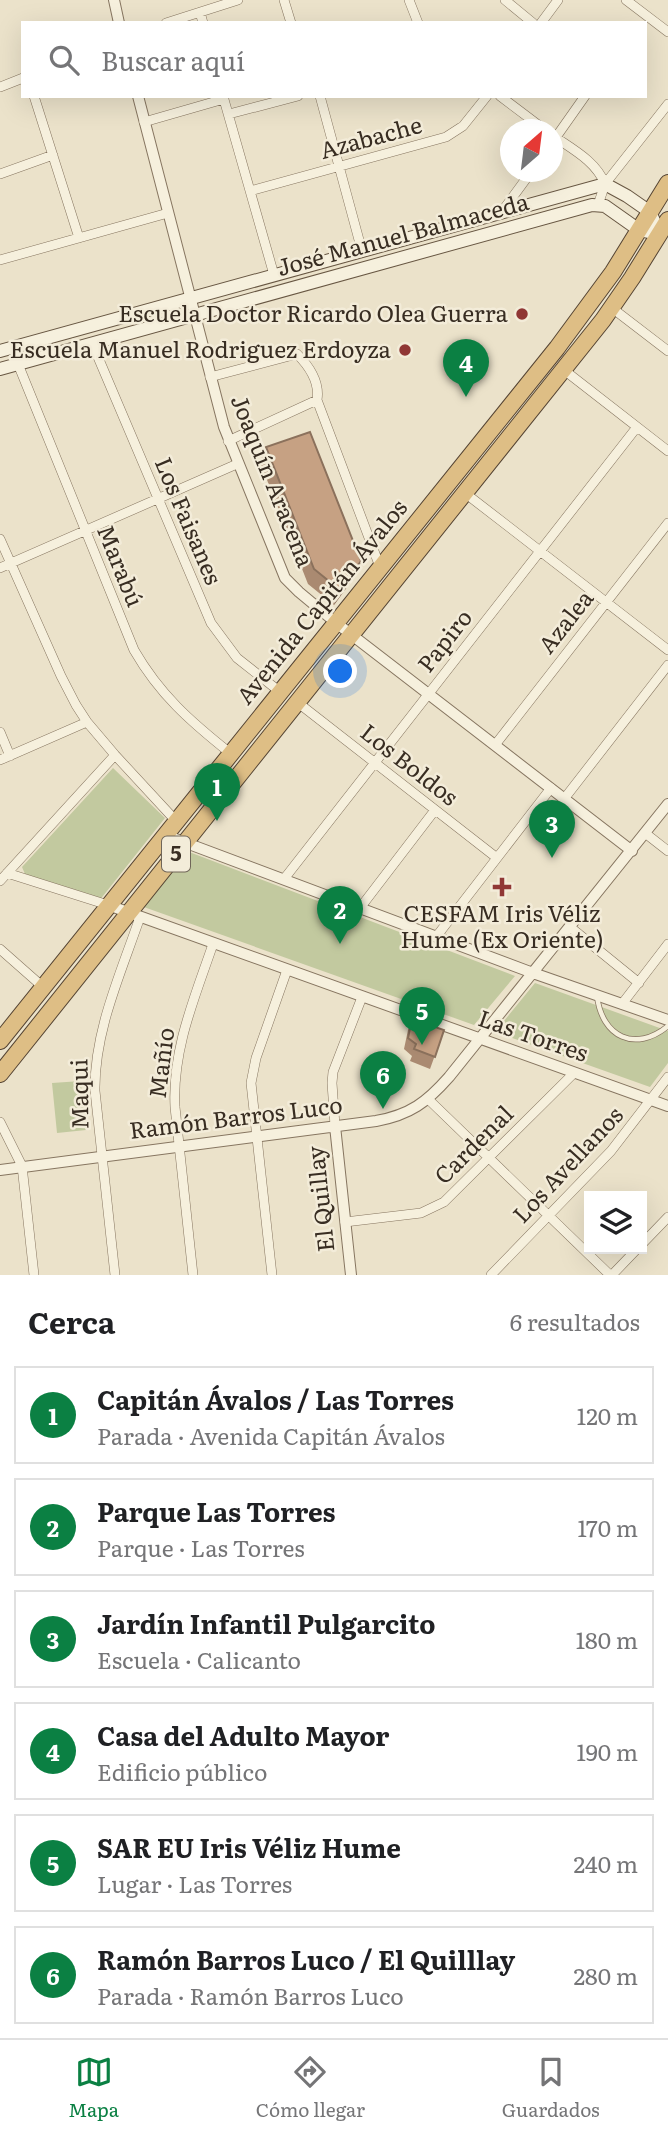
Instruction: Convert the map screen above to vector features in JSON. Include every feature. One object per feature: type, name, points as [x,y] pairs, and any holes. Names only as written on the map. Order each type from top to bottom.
[{"type":"highway","name":"Avenida Capitán Ávalos","points":[[0,1041],[583,315],[668,183]]},
{"type":"highway","name":"Avenida Capitán Ávalos","points":[[0,1074],[134,915],[185,842],[564,370],[612,308],[665,231]]},
{"type":"main road","points":[[605,184],[650,212],[665,231]]},
{"type":"main road","name":"José Manuel Balmaceda","points":[[0,351],[605,184]]},
{"type":"main road","points":[[598,205],[610,209],[639,230],[665,231]]},
{"type":"main road","name":"José Manuel Balmaceda","points":[[0,369],[598,205]]},
{"type":"street","points":[[114,0],[119,21]]},
{"type":"street","points":[[172,21],[238,0]]},
{"type":"street","points":[[284,0],[289,21]]},
{"type":"street","points":[[409,0],[417,21]]},
{"type":"street","points":[[505,0],[531,21]]},
{"type":"street","points":[[542,21],[558,0]]},
{"type":"street","points":[[626,0],[668,32]]},
{"type":"street","points":[[200,12],[202,21]]},
{"type":"street","points":[[640,21],[645,14]]},
{"type":"street","points":[[0,87],[21,79]]},
{"type":"street","points":[[35,98],[79,238]]},
{"type":"street","name":"Joaquín Aracena","points":[[138,98],[228,441],[285,578],[335,622],[632,851]]},
{"type":"street","points":[[144,122],[224,98],[274,275]]},
{"type":"street","points":[[229,114],[290,98]]},
{"type":"street","points":[[321,98],[362,251]]},
{"type":"street","name":"Azabache","points":[[250,191],[446,137],[463,126],[485,98]]},
{"type":"street","points":[[503,98],[530,119]]},
{"type":"street","points":[[563,126],[584,98]]},
{"type":"street","points":[[598,205],[605,184],[668,104]]},
{"type":"street","points":[[563,144],[593,165],[605,184]]},
{"type":"street","points":[[0,174],[52,155]]},
{"type":"street","points":[[501,213],[524,182]]},
{"type":"street","points":[[0,260],[168,213]]},
{"type":"street","points":[[612,308],[668,351]]},
{"type":"street","name":"Los Faisanes","points":[[92,343],[211,623],[237,658],[279,691]]},
{"type":"street","points":[[210,377],[297,354],[307,364],[318,390],[317,400],[380,567]]},
{"type":"street","name":"Marabú","points":[[18,364],[126,634],[144,668],[186,718],[230,753]]},
{"type":"street","points":[[564,370],[668,451]]},
{"type":"street","points":[[228,441],[317,400]]},
{"type":"street","name":"Papiro","points":[[284,879],[637,427]]},
{"type":"street","points":[[0,568],[237,464]]},
{"type":"street","points":[[465,493],[668,650]]},
{"type":"street","name":"Azalea","points":[[495,745],[668,523]]},
{"type":"street","points":[[0,538],[61,676],[87,722],[176,821]]},
{"type":"street","points":[[564,799],[668,664]]},
{"type":"street","name":"Los Boldos","points":[[297,702],[497,858]]},
{"type":"street","points":[[0,760],[87,722]]},
{"type":"street","points":[[0,732],[10,756]]},
{"type":"street","points":[[108,905],[4,877],[115,755]]},
{"type":"street","points":[[436,937],[551,788]]},
{"type":"street","name":"Ramón Barros Luco","points":[[0,1170],[386,1119],[405,1113],[428,1099],[479,1040],[668,804]]},
{"type":"street","points":[[360,908],[435,810]]},
{"type":"street","points":[[645,834],[668,850]]},
{"type":"street","points":[[165,835],[533,973],[668,1020]]},
{"type":"street","name":"Las Torres","points":[[108,905],[668,1106]]},
{"type":"street","name":"Maqui","points":[[115,1275],[95,1091],[98,1047],[134,915]]},
{"type":"street","points":[[570,927],[639,983]]},
{"type":"street","name":"Mañío","points":[[193,1275],[175,1096],[178,1057],[184,1029],[213,944]]},
{"type":"street","points":[[622,1004],[668,944]]},
{"type":"street","points":[[0,949],[43,987]]},
{"type":"street","points":[[272,1275],[251,1092],[253,1068],[287,970]]},
{"type":"street","name":"El Quillay","points":[[351,1275],[332,1083],[362,997]]},
{"type":"street","name":"Cardenal","points":[[345,1222],[412,1215],[431,1210],[451,1197],[574,1073]]},
{"type":"street","name":"Los Avellanos","points":[[491,1275],[616,1145],[668,1077]]},
{"type":"street","points":[[428,1099],[611,1275],[632,1254]]},
{"type":"street","points":[[0,1122],[22,1166],[34,1275]]},
{"type":"street","points":[[647,1239],[668,1217]]},
{"type":"lane","points":[[597,996],[604,1021],[612,1031],[623,1037],[636,1040],[649,1038],[668,1026]]},
{"type":"green space","points":[[113,768],[165,818],[99,901],[25,874],[22,867]]},
{"type":"green space","points":[[184,850],[515,976],[474,1025],[141,906]]},
{"type":"green space","points":[[535,983],[668,1031],[668,1063],[650,1087],[495,1032]]},
{"type":"green space","points":[[81,1081],[86,1130],[57,1133],[52,1083]]},
{"type":"building","points":[[310,432],[361,561],[340,590],[314,569],[266,447]]},
{"type":"building","points":[[412,1019],[444,1030],[435,1057],[414,1049],[416,1044],[408,1038]]},
{"type":"place","name":"Escuela Doctor Ricardo Olea Guerra","points":[[522,314]]},
{"type":"place","name":"Escuela Manuel Rodriguez Erdoyza","points":[[405,350]]},
{"type":"place","name":"Casa del Adulto Mayor","points":[[466,397]]},
{"type":"place","name":"Capitán Ávalos / Las Torres","points":[[217,821]]},
{"type":"place","name":"Jardín Infantil Pulgarcito","points":[[552,858]]},
{"type":"place","name":"CESFAM Iris Véliz Hume (Ex Oriente)","points":[[502,887]]},
{"type":"place","name":"Parque Las Torres","points":[[340,944]]},
{"type":"place","name":"SAR EU Iris Véliz Hume","points":[[422,1045]]},
{"type":"place","name":"Ramón Barros Luco / El Quilllay","points":[[383,1109]]}]
